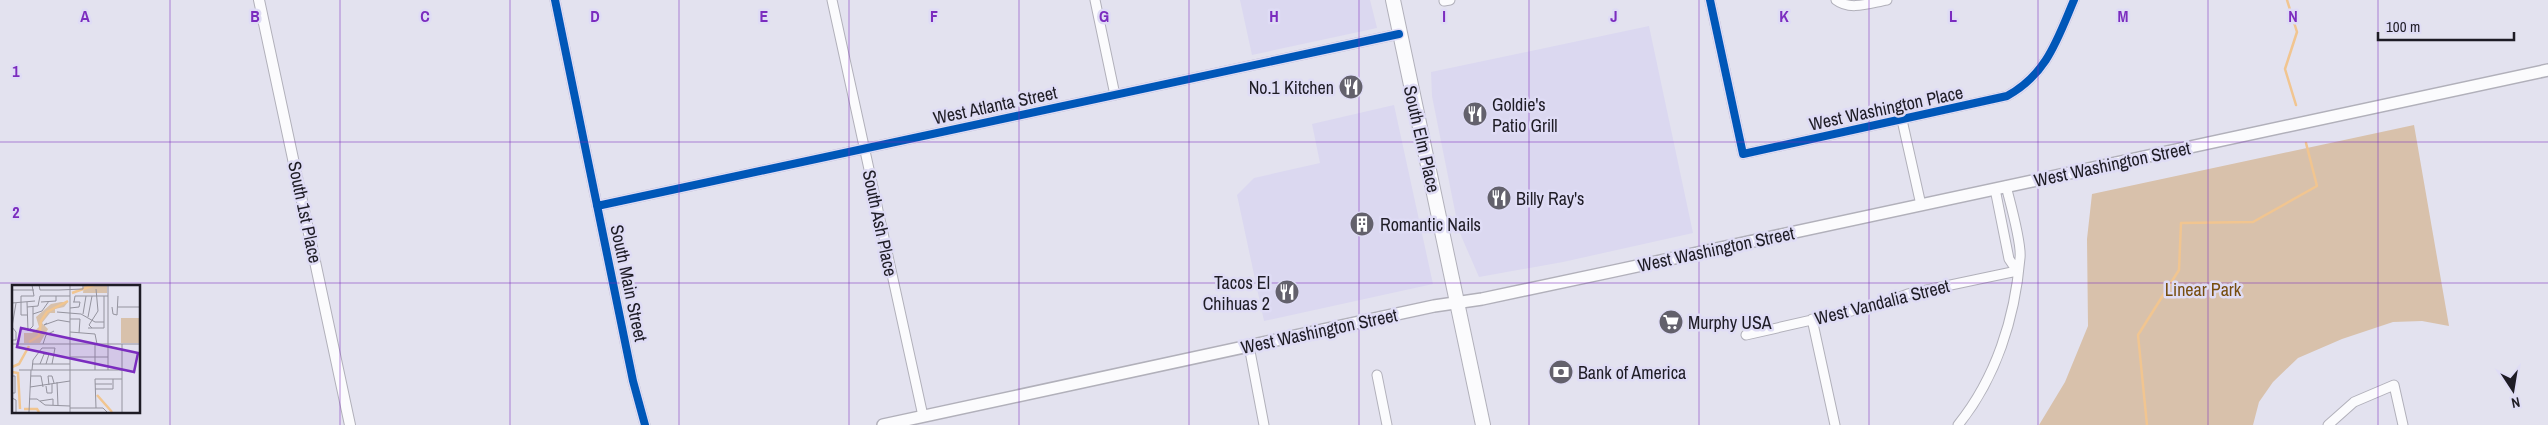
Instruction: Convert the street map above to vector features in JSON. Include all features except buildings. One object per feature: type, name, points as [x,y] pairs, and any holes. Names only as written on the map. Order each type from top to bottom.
[{"type":"main road","name":"South Elm Place","points":[[1392,0],[1483,425]]},
{"type":"main road","name":"West Washington Street","points":[[891,424],[2548,70]]},
{"type":"street","name":"South 1st Place","points":[[261,0],[350,425]]},
{"type":"street","name":"South Main Street","points":[[555,0],[634,386],[645,425]]},
{"type":"street","name":"South Ash Place","points":[[832,0],[923,416]]},
{"type":"street","points":[[1095,0],[1115,95]]},
{"type":"street","name":"West Washington Place","points":[[1710,0],[1743,154],[2006,96],[2031,80],[2047,60],[2074,0]]},
{"type":"street","points":[[1836,0],[1846,5],[1857,6],[1887,0]]},
{"type":"street","name":"West Atlanta Street","points":[[597,206],[1399,34]]},
{"type":"street","points":[[1902,120],[1921,205]]},
{"type":"street","points":[[1958,425],[1974,405],[1996,361],[2016,293],[2017,271],[2021,257],[2001,187]]},
{"type":"street","name":"West Vandalia Street","points":[[1746,335],[1878,305],[1908,294],[2017,271]]},
{"type":"street","points":[[1812,319],[1835,425]]},
{"type":"street","points":[[1249,346],[1264,425]]},
{"type":"street","points":[[1377,376],[1387,425]]},
{"type":"street","points":[[2328,425],[2354,402],[2394,385],[2402,425]]},
{"type":"shaded area","points":[[1240,0],[1370,0],[1377,28],[1252,55]]},
{"type":"shaded area","points":[[1649,26],[1693,233],[1563,262],[1479,277],[1459,231],[1432,96],[1431,72]]},
{"type":"shaded area","points":[[1394,105],[1433,284],[1264,321],[1237,195],[1254,178],[1320,163],[1312,124]]},
{"type":"green space","name":"Linear Park","points":[[2414,125],[2449,326],[2422,321],[2393,322],[2342,339],[2298,358],[2273,382],[2259,402],[2253,425],[2039,425],[2065,382],[2088,326],[2087,239],[2092,194]]},
{"type":"waterway","points":[[2287,0],[2297,32],[2285,69],[2296,105]]},
{"type":"waterway","points":[[2147,425],[2138,335],[2179,270],[2181,223],[2253,222],[2317,186],[2306,143]]},
{"type":"cycle path","points":[[555,0],[633,381],[645,425]]},
{"type":"cycle path","points":[[1710,0],[1743,154],[2007,96],[2021,87],[2041,67],[2056,42],[2074,0]]},
{"type":"cycle path","points":[[597,206],[1399,34]]},
{"type":"place","name":"No.1 Kitchen","points":[[1351,87]]},
{"type":"place","name":"Goldie's Patio Grill","points":[[1475,114]]},
{"type":"place","name":"Billy Ray's","points":[[1499,198]]},
{"type":"place","name":"Romantic Nails","points":[[1362,224]]},
{"type":"place","name":"Tacos El Chihuas 2","points":[[1287,292]]},
{"type":"place","name":"Murphy USA","points":[[1671,322]]},
{"type":"place","name":"Bank of America","points":[[1561,372]]}]
